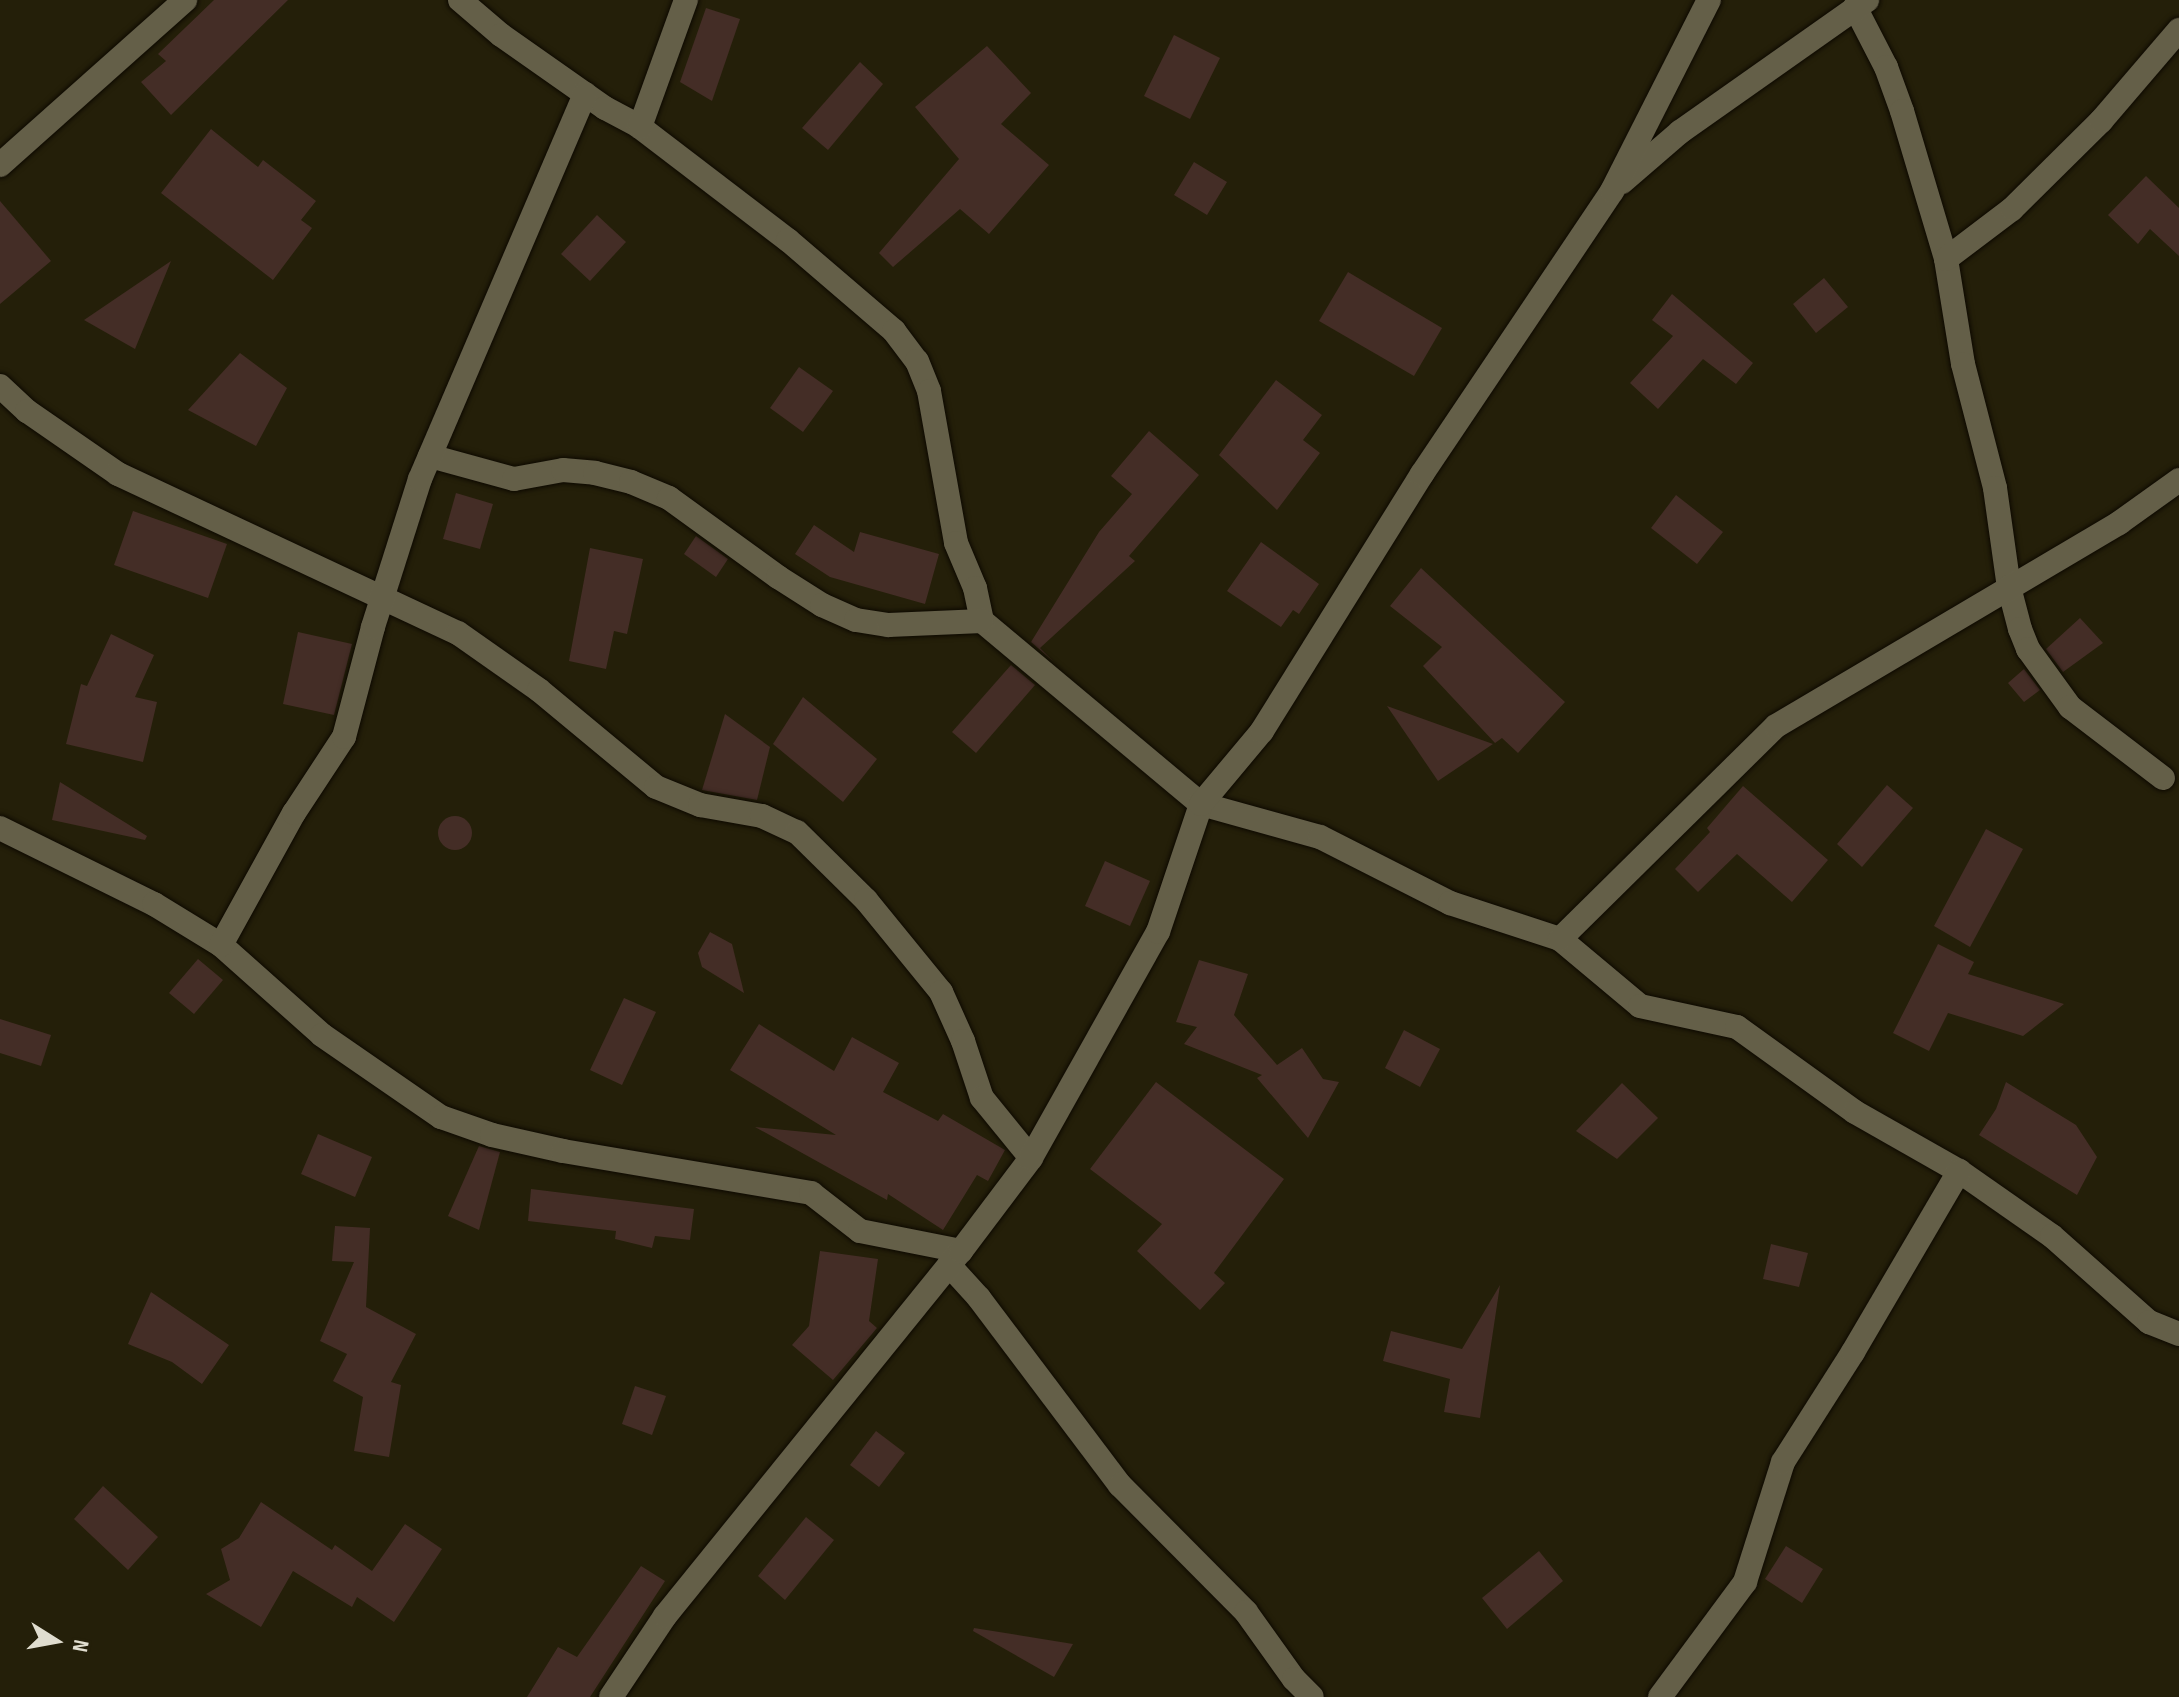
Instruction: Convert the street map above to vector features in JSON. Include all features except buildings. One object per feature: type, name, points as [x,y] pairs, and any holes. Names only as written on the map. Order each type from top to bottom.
[{"type":"street","points":[[0,165],[185,0]]},
{"type":"street","points":[[460,0],[501,35],[585,94],[640,127],[872,309],[917,361],[929,391],[956,543],[975,588],[982,621],[1201,804],[1320,837],[1450,903],[1560,939],[1640,1006],[1737,1027],[1855,1112],[1959,1171],[2052,1236],[2149,1322],[2179,1334]]},
{"type":"street","points":[[640,127],[686,0]]},
{"type":"street","points":[[611,1697],[665,1616],[955,1258],[1031,1158],[1158,932],[1201,804],[1262,731],[1422,474],[1612,191],[1709,0]]},
{"type":"street","points":[[1612,191],[1680,132],[1861,3],[1902,111],[1946,259],[1963,364],[1995,488],[2009,587],[2028,649],[2070,707],[2163,778]]},
{"type":"street","points":[[1946,259],[2012,209],[2101,121],[2179,30]]},
{"type":"street","points":[[221,945],[294,813],[344,737],[384,598],[430,456],[585,94]]},
{"type":"street","points":[[0,386],[27,411],[118,474],[458,633],[539,690],[656,787],[700,805],[762,816],[797,832],[866,900],[941,992],[963,1041],[982,1098],[1031,1158]]},
{"type":"street","points":[[0,408],[27,411]]},
{"type":"street","points":[[430,456],[514,479],[563,470],[595,473],[631,482],[669,498],[778,577],[822,605],[856,620],[889,625],[982,621]]},
{"type":"street","points":[[1560,939],[1776,726],[2119,523],[2179,480]]},
{"type":"street","points":[[0,828],[154,904],[221,945],[322,1035],[441,1117],[492,1135],[563,1151],[811,1193],[860,1231],[955,1258],[1120,1485],[1246,1612],[1294,1679],[1312,1697]]},
{"type":"street","points":[[1660,1697],[1745,1582],[1783,1462],[1853,1352],[1959,1171]]}]
